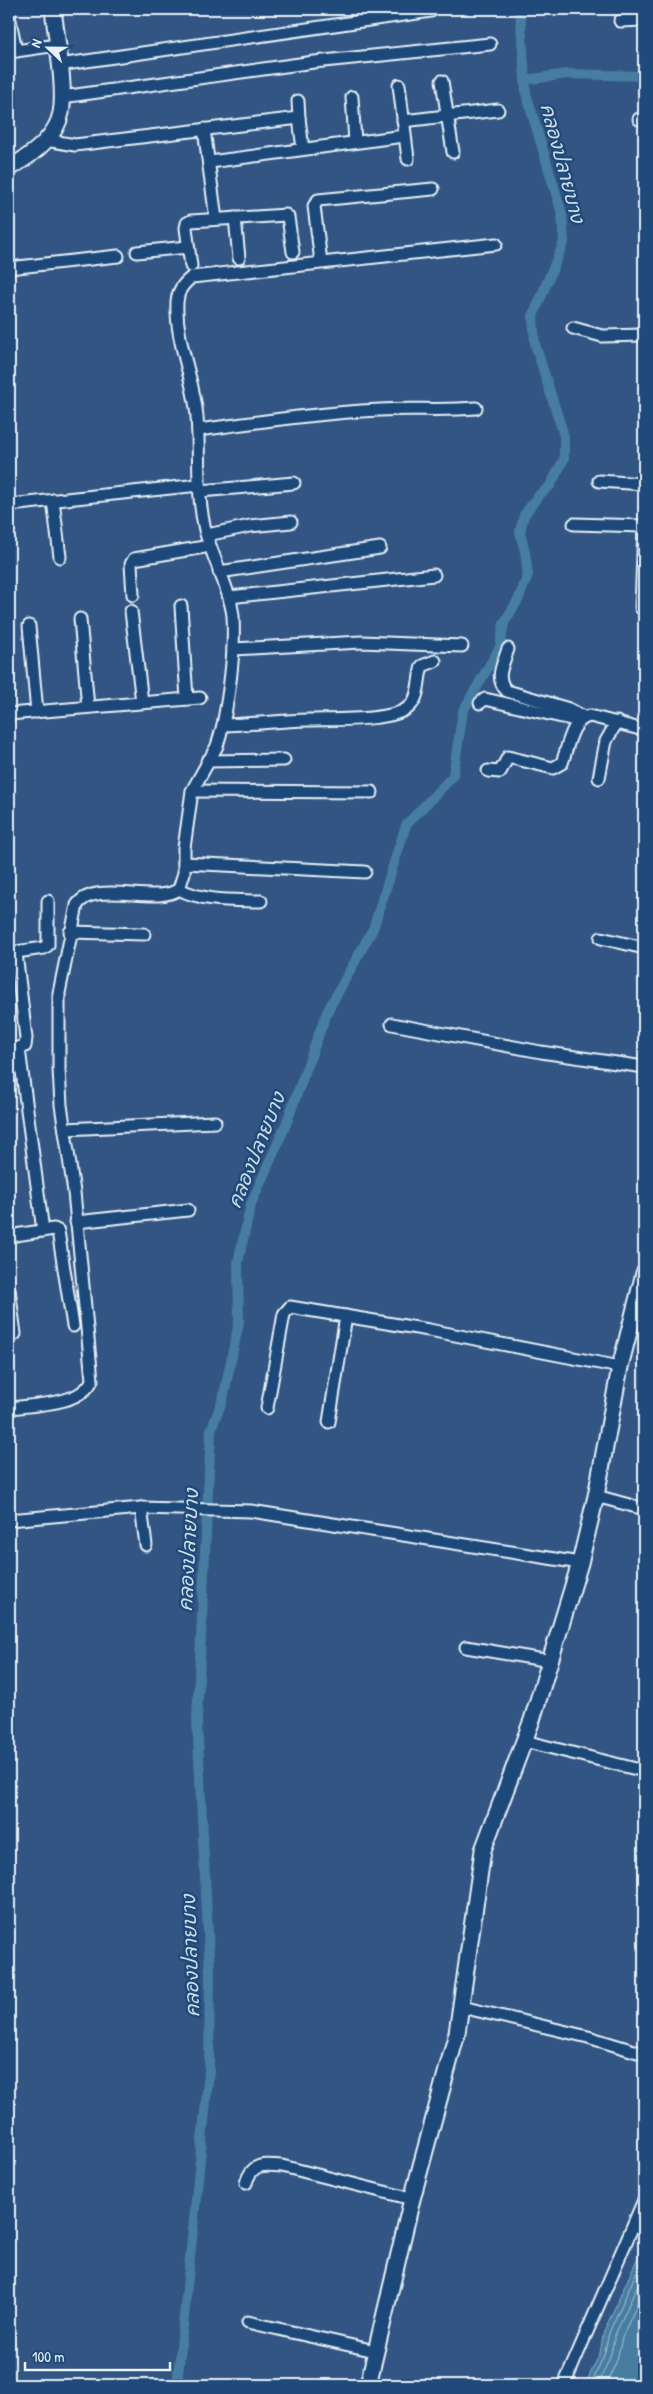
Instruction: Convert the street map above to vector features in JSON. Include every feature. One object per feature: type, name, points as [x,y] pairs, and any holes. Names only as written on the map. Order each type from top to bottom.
[{"type":"street","points":[[9,168],[30,154],[46,140],[61,114],[62,97],[53,9]]},
{"type":"street","points":[[59,65],[431,10]]},
{"type":"street","points":[[9,15],[12,52],[57,45]]},
{"type":"street","points":[[620,21],[644,20]]},
{"type":"street","points":[[62,97],[314,62],[490,44]]},
{"type":"street","points":[[442,81],[449,116],[453,152]]},
{"type":"street","points":[[399,85],[408,159]]},
{"type":"street","points":[[352,97],[355,142]]},
{"type":"street","points":[[298,101],[303,150]]},
{"type":"street","points":[[403,121],[498,110]]},
{"type":"street","points":[[46,140],[75,145],[299,118]]},
{"type":"street","points":[[204,129],[210,162],[216,218]]},
{"type":"street","points":[[210,162],[404,136]]},
{"type":"street","points":[[321,262],[314,206],[318,200],[433,189]]},
{"type":"street","points":[[191,266],[187,223],[216,218],[286,215],[288,217],[293,252]]},
{"type":"street","points":[[235,218],[239,258]]},
{"type":"street","points":[[179,889],[184,873],[188,804],[192,790],[217,746],[223,725],[233,649],[232,615],[229,598],[209,540],[199,488],[198,430],[194,391],[182,347],[177,310],[177,299],[182,286],[192,277],[496,244]]},
{"type":"street","points":[[137,252],[188,248]]},
{"type":"street","points":[[9,268],[118,256]]},
{"type":"street","points":[[573,328],[602,336],[644,336]]},
{"type":"street","points":[[198,430],[283,418],[380,410],[476,408]]},
{"type":"street","points":[[599,481],[644,484]]},
{"type":"street","points":[[9,505],[199,488],[294,483]]},
{"type":"street","points":[[53,500],[60,557]]},
{"type":"street","points":[[133,596],[131,564],[134,560],[209,540],[250,526],[291,522]]},
{"type":"street","points":[[574,524],[644,526],[641,608]]},
{"type":"street","points":[[219,572],[380,548]]},
{"type":"street","points":[[229,598],[434,575]]},
{"type":"street","points":[[181,606],[187,699]]},
{"type":"street","points":[[131,611],[142,702]]},
{"type":"street","points":[[80,619],[88,707]]},
{"type":"street","points":[[29,626],[37,712]]},
{"type":"street","points":[[233,649],[361,642],[462,646]]},
{"type":"street","points":[[508,650],[499,675],[502,686],[507,692],[568,709],[581,719]]},
{"type":"street","points":[[223,725],[354,719],[402,711],[410,707],[414,702],[422,666],[435,661]]},
{"type":"street","points":[[9,714],[200,698]]},
{"type":"street","points":[[480,703],[485,699],[581,719],[590,716],[644,730]]},
{"type":"street","points":[[488,772],[500,772],[508,757],[554,768],[559,766],[562,763],[574,727],[581,719]]},
{"type":"street","points":[[599,778],[606,741],[616,722]]},
{"type":"street","points":[[207,761],[284,760]]},
{"type":"street","points":[[192,790],[372,792]]},
{"type":"street","points":[[184,863],[364,872]]},
{"type":"street","points":[[9,1408],[70,1399],[86,1390],[92,1380],[74,1192],[61,1105],[58,1028],[59,993],[74,911],[82,898],[93,894],[167,894],[179,889],[193,896],[209,899],[260,901]]},
{"type":"street","points":[[43,1231],[14,1050],[25,1046],[26,1038],[12,953],[44,948],[48,945],[48,901]]},
{"type":"street","points":[[70,932],[144,934]]},
{"type":"street","points":[[601,938],[644,948]]},
{"type":"street","points":[[392,1024],[541,1052],[644,1067]]},
{"type":"street","points":[[64,1129],[215,1122]]},
{"type":"street","points":[[76,1222],[188,1210]]},
{"type":"street","points":[[9,1236],[54,1229],[60,1234],[74,1326]]},
{"type":"street","points":[[368,2385],[412,2199],[462,2007],[483,1850],[524,1741],[580,1563],[596,1496],[620,1367],[644,1273]]},
{"type":"street","points":[[9,1289],[15,1334]]},
{"type":"street","points":[[267,1408],[287,1309],[296,1306],[620,1367]]},
{"type":"street","points":[[329,1422],[346,1316]]},
{"type":"street","points":[[596,1496],[644,1509]]},
{"type":"street","points":[[9,1520],[141,1508],[251,1511],[580,1563]]},
{"type":"street","points":[[141,1508],[146,1545]]},
{"type":"street","points":[[466,1647],[550,1661]]},
{"type":"street","points":[[524,1741],[644,1771]]},
{"type":"street","points":[[462,2007],[588,2037],[644,2054]]},
{"type":"street","points":[[246,2183],[249,2172],[254,2168],[269,2165],[282,2166],[412,2199]]},
{"type":"street","points":[[564,2385],[644,2200]]},
{"type":"street","points":[[248,2322],[375,2351]]},
{"type":"water","points":[[644,2244],[644,2374],[640,2385],[585,2385],[600,2353],[604,2331]]},
{"type":"waterway","name":"คลองปลายบาง","points":[[177,2385],[209,2072],[210,1973],[197,1720],[211,1430],[223,1399],[239,1322],[238,1262],[251,1204],[285,1127],[327,1012],[373,929],[406,825],[453,776],[463,711],[500,647],[504,623],[518,600],[528,575],[520,532],[524,515],[539,495],[550,486],[564,459],[564,436],[535,344],[533,316],[564,242],[562,214],[526,93],[520,9]]},
{"type":"waterway","points":[[525,80],[567,74],[644,76]]}]
